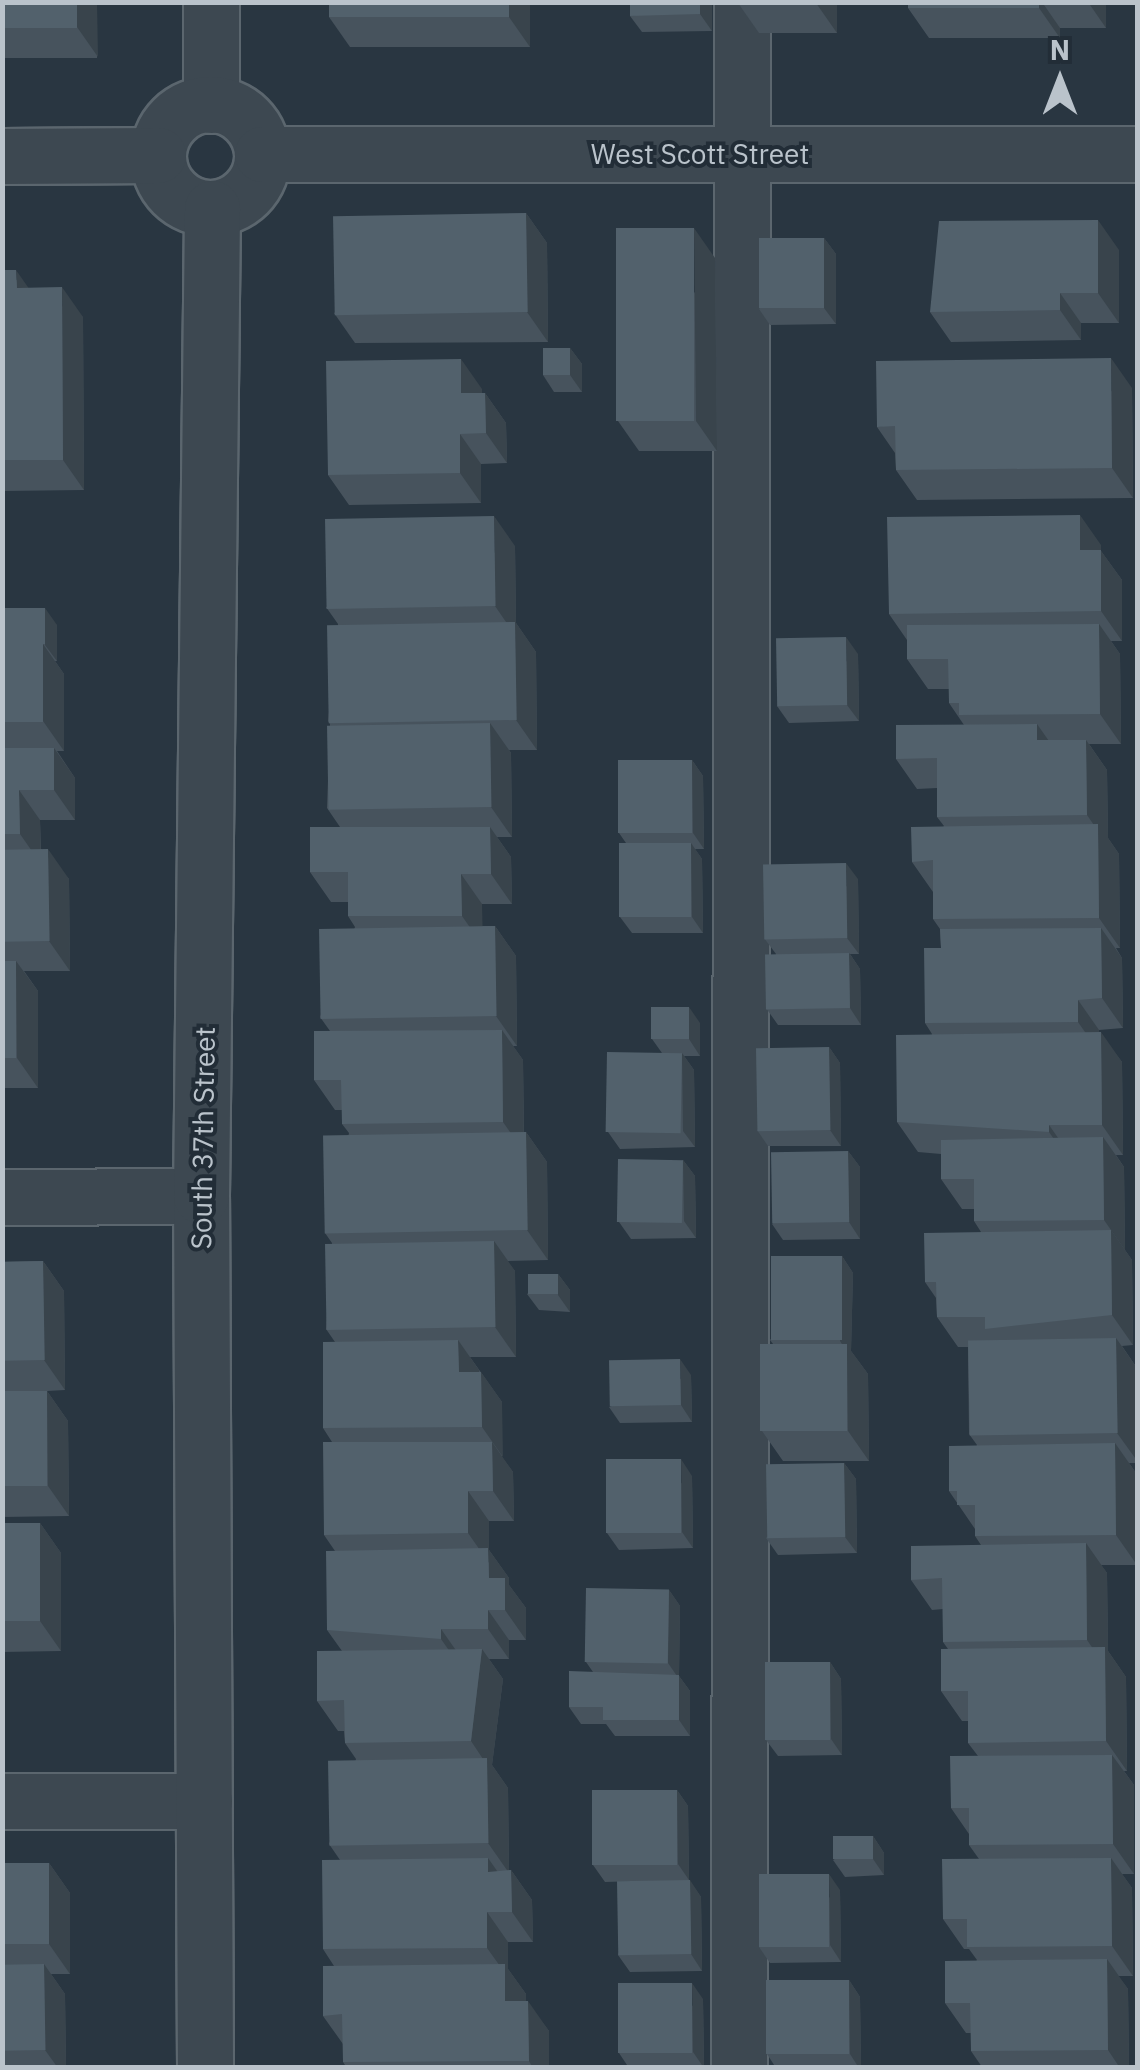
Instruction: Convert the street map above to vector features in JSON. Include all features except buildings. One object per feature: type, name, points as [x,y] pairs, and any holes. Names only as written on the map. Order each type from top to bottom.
[{"type":"street","points":[[211,2],[211,105]]},
{"type":"street","points":[[739,2068],[742,2]]},
{"type":"street","points":[[211,105],[241,115],[262,154],[254,185],[212,208],[180,199],[158,155],[180,114],[211,105]]},
{"type":"street","name":"West Scott Street","points":[[262,154],[1138,154]]},
{"type":"street","points":[[2,156],[158,155]]},
{"type":"street","name":"South 37th Street","points":[[205,2068],[201,1196],[212,208]]},
{"type":"street","points":[[2,1197],[201,1196]]},
{"type":"street","points":[[2,1802],[204,1802]]}]
